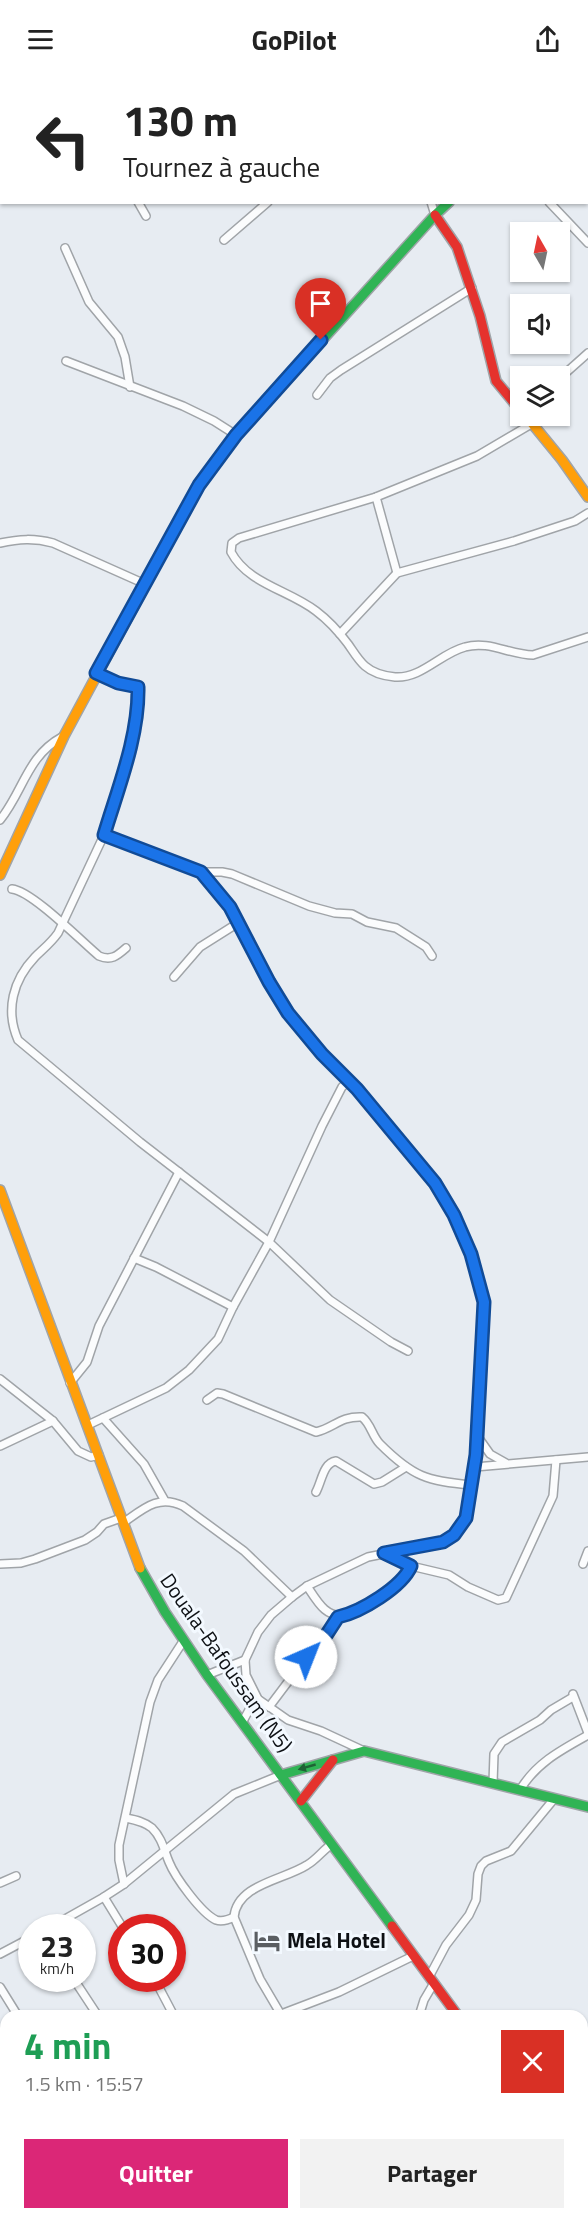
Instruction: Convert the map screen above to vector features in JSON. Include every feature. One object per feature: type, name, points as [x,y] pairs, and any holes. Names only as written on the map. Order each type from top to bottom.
[{"type":"main road","points":[[0,875],[64,736],[189,501],[236,435],[446,204]]},
{"type":"main road","points":[[435,215],[457,247],[472,288],[496,381],[510,398]]},
{"type":"main road","points":[[535,426],[588,497]]},
{"type":"main road","name":"Douala-Bafoussam (N5)","points":[[0,1190],[5,1217],[88,1425],[143,1574],[207,1675],[454,2010]]},
{"type":"main road","points":[[281,1774],[364,1751],[588,1808]]},
{"type":"main road","points":[[301,1801],[333,1760]]},
{"type":"street","points":[[139,204],[146,216]]},
{"type":"street","points":[[224,240],[266,204]]},
{"type":"street","points":[[432,204],[435,215]]},
{"type":"street","points":[[551,204],[588,243]]},
{"type":"street","points":[[65,248],[89,302],[118,338],[125,357],[130,387]]},
{"type":"street","points":[[317,395],[330,378],[341,370],[472,288]]},
{"type":"street","points":[[570,369],[588,353]]},
{"type":"street","points":[[66,361],[200,413],[236,435]]},
{"type":"street","points":[[520,426],[477,456],[376,497],[239,538],[230,547],[235,559],[254,577],[304,603],[340,634],[365,666],[376,673],[397,677],[415,674],[450,653],[465,647],[493,646],[524,655],[533,655],[588,636]]},
{"type":"street","points":[[376,497],[397,573]]},
{"type":"street","points":[[340,634],[397,573],[514,541],[575,521],[588,513]]},
{"type":"street","points":[[0,543],[18,539],[37,539],[53,543],[145,584]]},
{"type":"street","points":[[96,673],[118,683],[138,687],[138,703],[129,753],[104,835],[62,924],[49,945],[26,967],[14,992],[11,1010],[13,1028],[18,1040],[140,1142],[269,1242],[330,1300],[408,1351]]},
{"type":"street","points":[[0,820],[30,766],[51,743],[64,736]]},
{"type":"street","points":[[104,835],[201,872],[231,874],[309,906],[335,913],[352,914],[367,922],[396,928],[426,947],[432,956]]},
{"type":"street","points":[[201,872],[230,907],[288,1013],[307,1037],[350,1081],[435,1183],[456,1220],[471,1254],[484,1302],[478,1437],[466,1518],[454,1535],[443,1542],[384,1553],[354,1563],[308,1586],[271,1615],[258,1632],[245,1660],[246,1675],[258,1699],[288,1720],[321,1731],[364,1751]]},
{"type":"street","points":[[12,889],[19,890],[32,898],[99,956],[106,959],[120,954],[126,948]]},
{"type":"street","points":[[174,977],[200,947],[238,922]]},
{"type":"street","points":[[88,1425],[166,1388],[189,1370],[218,1339],[269,1242],[322,1126],[342,1087],[350,1081]]},
{"type":"street","points":[[70,1383],[87,1362],[99,1326],[179,1172]]},
{"type":"street","points":[[134,1258],[233,1307]]},
{"type":"street","points":[[0,1379],[53,1421],[78,1451],[91,1457],[99,1455]]},
{"type":"street","points":[[207,1400],[217,1393],[223,1394],[316,1432],[324,1431],[340,1420],[362,1418],[368,1423],[380,1444],[406,1467],[427,1479],[472,1485]]},
{"type":"street","points":[[103,1418],[144,1464],[165,1501]]},
{"type":"street","points":[[0,1446],[53,1421]]},
{"type":"street","points":[[478,1437],[490,1454],[507,1464]]},
{"type":"street","points":[[475,1467],[588,1457]]},
{"type":"street","points":[[384,1553],[411,1566],[449,1575],[468,1587],[498,1600],[506,1598],[553,1496],[556,1460]]},
{"type":"street","points":[[316,1492],[326,1466],[330,1462],[336,1461],[374,1485],[406,1467]]},
{"type":"street","points":[[0,1564],[21,1563],[35,1559],[85,1540],[104,1524],[122,1521],[151,1504],[172,1501],[183,1506],[244,1551],[292,1597]]},
{"type":"street","points":[[583,1563],[588,1551]]},
{"type":"street","points":[[308,1586],[322,1608],[338,1617],[354,1612],[394,1588],[405,1578],[411,1566]]},
{"type":"street","points":[[269,1707],[312,1650],[325,1637],[338,1617]]},
{"type":"street","points":[[124,1884],[119,1860],[119,1845],[150,1702],[158,1680],[183,1640]]},
{"type":"street","points":[[207,1675],[245,1660]]},
{"type":"street","points":[[493,1783],[494,1754],[501,1742],[540,1720],[573,1695],[588,1734],[544,1761],[529,1775],[520,1790]]},
{"type":"street","points":[[243,1724],[249,1710],[258,1699]]},
{"type":"street","points":[[75,1914],[124,1884],[234,1794],[281,1774]]},
{"type":"street","points":[[421,2010],[446,1945],[469,1915],[476,1900],[478,1874],[481,1866],[486,1861],[511,1851],[554,1798]]},
{"type":"street","points":[[126,1818],[145,1823],[153,1829],[178,1877],[206,1912],[219,1921],[234,1917]]},
{"type":"street","points":[[276,2010],[234,1917],[238,1902],[248,1894],[309,1865],[332,1844]]},
{"type":"street","points":[[0,1882],[16,1876]]},
{"type":"street","points":[[104,1898],[114,1914]]},
{"type":"street","points":[[0,1954],[18,1944]]},
{"type":"street","points":[[289,2010],[339,1992],[413,1956]]},
{"type":"street","points":[[0,1987],[14,2010]]},
{"type":"street","points":[[82,1992],[94,2010]]},
{"type":"street","points":[[161,1992],[171,2010]]},
{"type":"traffic: fast","points":[[231,441],[447,204]]},
{"type":"traffic: fast","points":[[140,1568],[165,1612],[207,1675],[392,1926]]},
{"type":"traffic: fast","points":[[281,1775],[364,1751],[588,1807]]},
{"type":"traffic: slow","points":[[534,426],[588,497]]},
{"type":"traffic: slow","points":[[0,875],[64,736],[199,485],[231,441]]},
{"type":"traffic: slow","points":[[0,1190],[140,1568]]},
{"type":"traffic: jam","points":[[435,215],[457,247],[480,316],[496,381],[510,398]]},
{"type":"traffic: jam","points":[[301,1801],[333,1760]]},
{"type":"traffic: jam","points":[[392,1926],[454,2010]]},
{"type":"place","name":"Mela Hotel","points":[[267,1941]]},
{"type":"route","points":[[306,1657],[325,1637],[338,1617],[354,1612],[386,1593],[405,1578],[411,1566],[384,1553],[443,1542],[454,1535],[466,1518],[476,1455],[481,1394],[484,1302],[481,1286],[461,1230],[435,1183],[357,1089],[322,1054],[288,1013],[230,907],[201,872],[104,835],[129,753],[138,703],[138,687],[118,683],[96,673],[199,485],[236,435],[321,340]]}]
